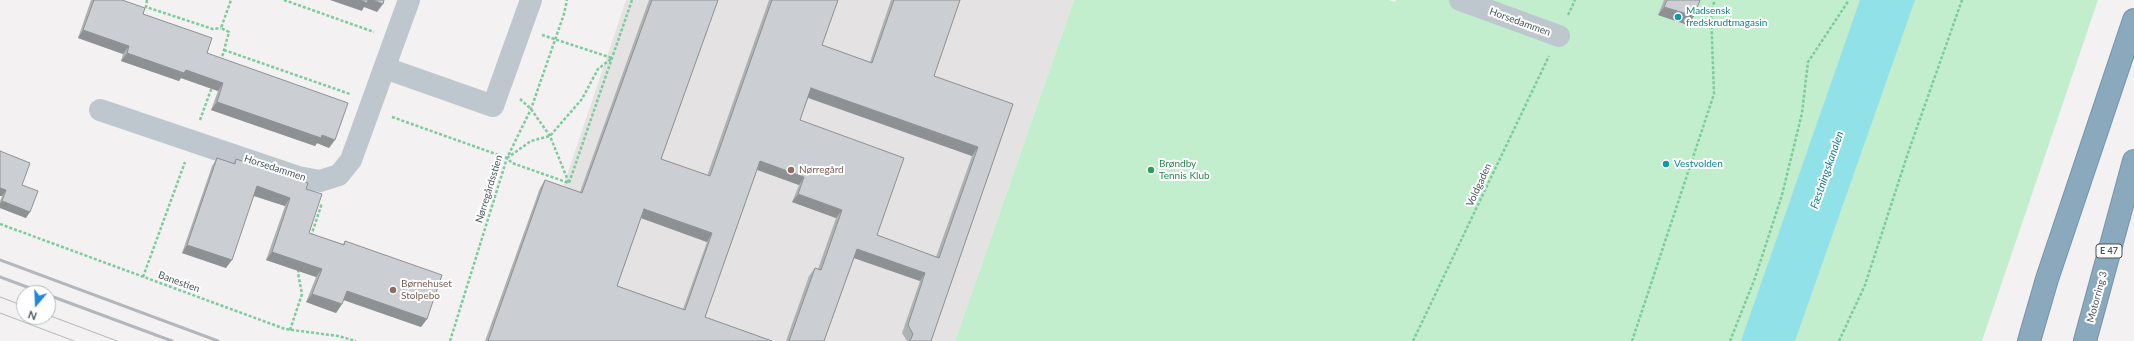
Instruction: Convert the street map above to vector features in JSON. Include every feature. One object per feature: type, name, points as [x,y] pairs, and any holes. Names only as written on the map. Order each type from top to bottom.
[{"type":"highway","points":[[2029,341],[2047,280],[2134,20]]},
{"type":"highway","name":"Motorring 3","points":[[2085,341],[2134,161]]},
{"type":"street","points":[[331,178],[339,175],[351,160],[409,0]]},
{"type":"street","points":[[494,106],[531,0]]},
{"type":"street","points":[[385,68],[494,106],[507,106],[544,0]]},
{"type":"street","name":"Horsedammen","points":[[1460,0],[1559,36]]},
{"type":"street","name":"Horsedammen","points":[[100,110],[298,177],[320,181],[331,178]]},
{"type":"path","points":[[147,0],[146,7],[213,29],[221,28]]},
{"type":"path","points":[[284,0],[395,40]]},
{"type":"path","name":"Nørregårdsstien","points":[[450,341],[507,158],[531,109],[567,0]]},
{"type":"path","points":[[569,183],[632,0]]},
{"type":"path","points":[[1632,341],[1714,94],[1711,11],[1715,0]]},
{"type":"path","points":[[1730,341],[1755,278],[1782,195],[1802,113],[1808,62],[1849,0]]},
{"type":"path","points":[[1839,341],[1865,284],[1909,150],[1962,0]]},
{"type":"path","points":[[533,31],[612,58]]},
{"type":"path","name":"Voldgaden","points":[[1413,341],[1559,36]]},
{"type":"path","points":[[224,50],[372,105],[507,158],[512,163],[569,183]]},
{"type":"path","points":[[507,158],[531,141],[550,136],[582,99],[598,69],[612,58]]},
{"type":"path","points":[[512,92],[531,109],[550,136],[569,183]]},
{"type":"path","points":[[308,244],[331,178]]},
{"type":"path","name":"Banestien","points":[[0,224],[290,330],[338,336],[356,341]]},
{"type":"path","points":[[290,330],[302,294],[298,273],[300,266]]},
{"type":"shaded area","name":"Nørregård","points":[[626,0],[1074,0],[955,341],[511,341]]},
{"type":"green space","name":"Vestvolden","points":[[1074,0],[1389,0],[1395,2],[1396,0],[2098,0],[1982,341],[955,341]]},
{"type":"water","name":"Fæstningskanalen","points":[[1860,0],[1915,0],[1795,341],[1741,341]]},
{"type":"building","points":[[94,0],[122,0],[145,8],[143,14],[212,38],[207,53],[348,103],[335,140],[322,135],[321,138],[217,102],[223,83],[186,70],[184,73],[127,53],[129,46],[83,30]]},
{"type":"building","points":[[360,0],[368,0],[367,3]]},
{"type":"building","points":[[373,0],[384,0],[383,4]]},
{"type":"building","points":[[652,0],[718,0],[661,159],[710,176],[772,0],[838,0],[822,45],[872,63],[894,0],[960,0],[934,76],[1013,104],[931,341],[910,341],[913,334],[908,325],[925,273],[857,249],[824,341],[789,341],[815,268],[821,270],[842,210],[798,194],[804,177],[760,161],[705,317],[772,341],[488,341],[545,180],[582,193]],"holes":[[[811,88],[978,147],[939,258],[877,235],[904,158],[800,120]],[[644,209],[712,233],[685,310],[617,286]]]},
{"type":"building","points":[[1667,0],[1700,0],[1694,16],[1664,7]]},
{"type":"building","points":[[0,151],[30,163],[22,185],[38,191],[30,212],[2,201],[6,190],[0,188]]},
{"type":"building","points":[[217,158],[235,164],[236,159],[308,183],[306,189],[322,194],[309,233],[344,245],[345,241],[442,275],[427,319],[347,291],[342,304],[312,294],[322,269],[272,252],[290,198],[257,186],[232,260],[187,245]]},
{"type":"tram line","points":[[0,297],[16,303]]},
{"type":"tram line","points":[[0,313],[74,341]]},
{"type":"tram line","points":[[56,318],[117,341]]},
{"type":"railway","points":[[0,260],[218,341]]},
{"type":"railway","points":[[0,277],[22,285]]},
{"type":"railway","points":[[56,298],[172,341]]},
{"type":"place","name":"Madsensk fredskrudtmagasin","points":[[1678,17]]},
{"type":"place","name":"Vestvolden","points":[[1666,164]]},
{"type":"place","name":"Nørregård","points":[[791,170]]},
{"type":"place","name":"Brøndby Tennis Klub","points":[[1151,170]]},
{"type":"place","name":"Børnehuset Stolpebo","points":[[393,290]]}]
